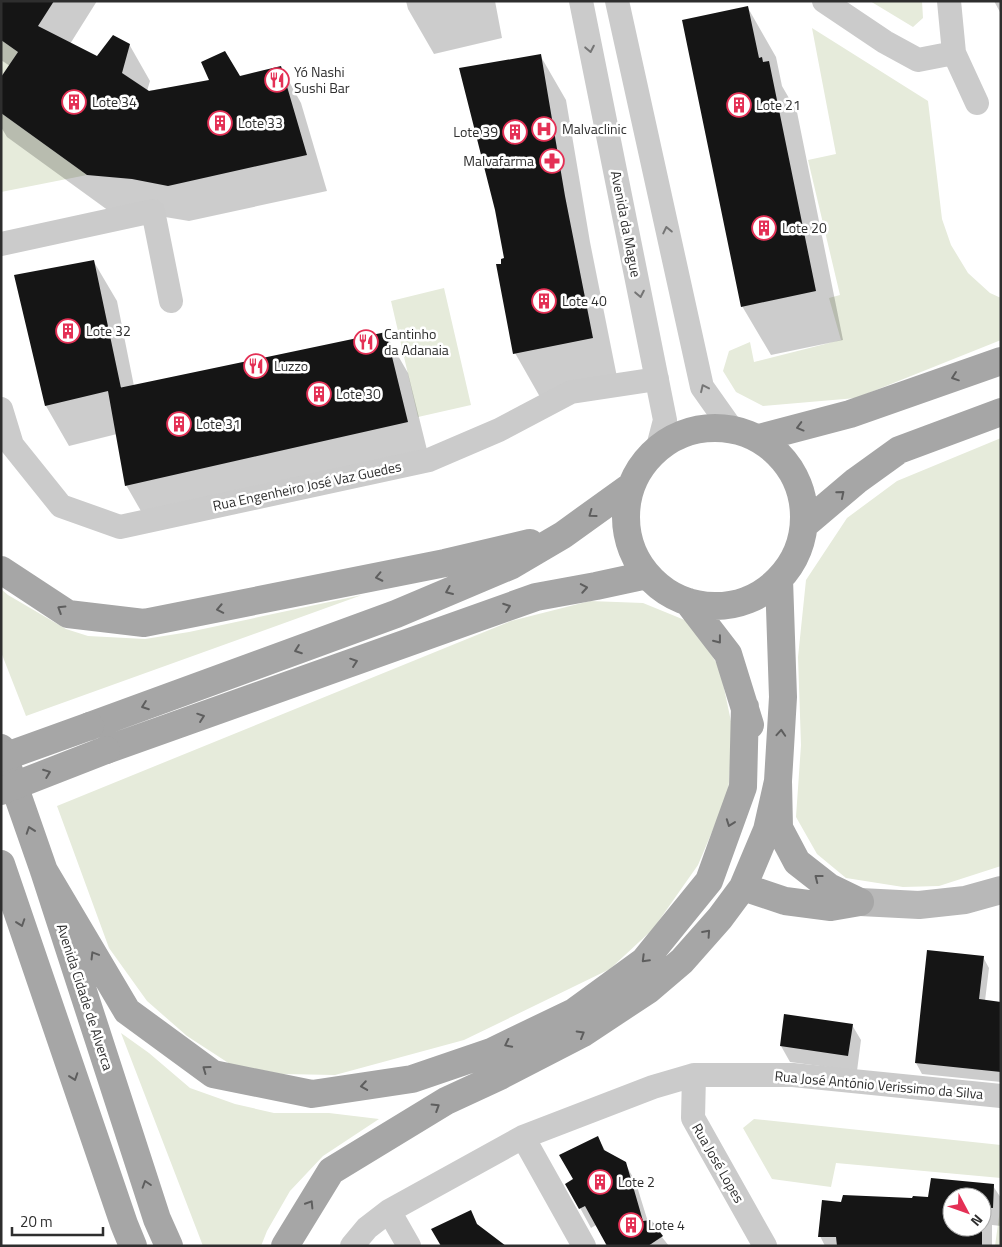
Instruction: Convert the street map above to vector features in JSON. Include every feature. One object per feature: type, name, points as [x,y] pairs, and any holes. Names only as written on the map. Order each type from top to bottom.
[{"type":"main road","points":[[759,438],[850,414],[1001,361]]},
{"type":"main road","points":[[804,525],[856,481],[899,450],[1001,412]]},
{"type":"main road","points":[[705,427],[731,428],[759,438],[780,454],[795,475],[803,499],[804,525],[797,554],[779,579],[760,594],[737,604],[712,606],[688,602],[665,591],[646,575],[634,555],[626,532],[626,509],[631,486],[642,465],[658,447],[680,434],[705,427]]},
{"type":"main road","points":[[1,758],[396,614],[512,565],[564,535],[631,486]]},
{"type":"main road","points":[[1,570],[68,614],[144,624],[445,563],[564,535]]},
{"type":"main road","points":[[1,791],[106,750],[536,597],[646,575]]},
{"type":"main road","points":[[779,579],[783,697],[778,781],[779,828],[797,862],[829,887],[860,902]]},
{"type":"main road","points":[[688,602],[728,654],[756,747],[758,788],[738,860],[743,887]]},
{"type":"main road","points":[[44,870],[127,1011],[213,1074],[312,1094],[412,1078],[491,1052],[574,1012],[644,961],[709,881],[743,787],[745,707]]},
{"type":"main road","name":"Avenida Cidade de Alverca","points":[[1,748],[44,870],[154,1209],[169,1246]]},
{"type":"main road","points":[[284,1246],[331,1171],[446,1101],[584,1033],[648,990],[682,961],[720,918],[743,887],[767,830],[778,781]]},
{"type":"main road","points":[[3,869],[117,1206],[133,1246]]},
{"type":"main road","points":[[743,887],[785,901],[831,907],[860,902],[919,905],[965,900],[1001,890]]},
{"type":"street","name":"Avenida da Mague","points":[[581,1],[665,420],[658,447]]},
{"type":"street","points":[[617,1],[702,387],[731,428]]},
{"type":"street","points":[[824,1],[885,42],[918,60],[954,53]]},
{"type":"street","points":[[949,1],[954,53],[977,102]]},
{"type":"street","points":[[1,244],[153,211],[171,301]]},
{"type":"street","name":"Rua Engenheiro José Vaz Guedes","points":[[1,409],[12,445],[60,506],[120,527],[429,460],[499,430],[571,392],[657,379]]},
{"type":"street","name":"Rua José António Verissimo da Silva","points":[[352,1246],[367,1228],[389,1212],[523,1137],[653,1087],[694,1075],[793,1075],[1001,1096]]},
{"type":"street","name":"Rua José Lopes","points":[[694,1075],[693,1118],[765,1246]]},
{"type":"street","points":[[523,1137],[584,1246]]},
{"type":"street","points":[[389,1212],[409,1246]]},
{"type":"green space","points":[[870,1],[922,1],[923,18],[913,27]]},
{"type":"green space","points":[[812,28],[928,101],[942,219],[951,245],[968,273],[990,293],[1001,298],[1001,340],[856,398],[763,406],[736,392],[723,371],[729,351],[750,342],[754,362],[841,340],[829,298],[840,295],[808,160],[836,154]]},
{"type":"green space","points":[[1,40],[18,52],[1,77]]},
{"type":"green space","points":[[1,113],[87,175],[1,192]]},
{"type":"green space","points":[[444,288],[471,405],[418,417],[391,301]]},
{"type":"green space","points":[[1001,438],[1001,866],[939,886],[903,887],[846,878],[817,854],[796,817],[801,745],[798,657],[806,580],[847,518],[897,481]]},
{"type":"green space","points":[[1,589],[66,629],[88,636],[145,639],[189,632],[362,595],[26,716],[1,652]]},
{"type":"green space","points":[[590,601],[643,603],[692,623],[720,669],[733,731],[728,794],[698,865],[653,929],[610,969],[464,1040],[335,1075],[282,1074],[230,1064],[187,1036],[147,1001],[109,948],[57,806],[511,621]]},
{"type":"green space","points":[[121,1033],[149,1053],[190,1088],[235,1104],[274,1113],[329,1113],[379,1119],[323,1156],[290,1191],[267,1231],[261,1246],[203,1246]]},
{"type":"green space","points":[[754,1119],[1001,1145],[1001,1178],[836,1163],[831,1187],[772,1179],[743,1128]]},
{"type":"green space","points":[[1001,1202],[1001,1246],[995,1246]]},
{"type":"building","points":[[1,1],[54,1],[38,26],[97,56],[113,35],[130,44],[122,73],[149,91],[209,80],[201,62],[225,51],[240,76],[281,66],[307,155],[168,186],[132,179],[87,175],[1,113],[1,77],[18,52],[1,40]]},
{"type":"building","points":[[748,6],[759,58],[762,57],[763,62],[769,61],[816,291],[741,307],[682,20]]},
{"type":"building","points":[[541,54],[565,196],[593,338],[513,354],[496,264],[501,264],[501,259],[504,258],[495,210],[459,68]]},
{"type":"building","points":[[94,260],[121,388],[386,332],[408,422],[125,486],[108,391],[45,406],[14,275]]},
{"type":"building","points":[[927,950],[984,956],[979,999],[1001,1002],[1001,1072],[915,1063]]},
{"type":"building","points":[[784,1014],[853,1024],[848,1056],[780,1046]]},
{"type":"building","name":"Lote 2","points":[[598,1136],[604,1150],[626,1162],[643,1221],[651,1220],[663,1236],[648,1246],[607,1246],[585,1206],[579,1209],[565,1184],[573,1179],[559,1155]]},
{"type":"building","points":[[931,1178],[994,1184],[993,1208],[992,1187],[942,1187],[942,1237],[982,1237],[982,1246],[837,1246],[836,1237],[818,1237],[822,1200],[841,1202],[843,1195],[928,1197]]},
{"type":"building","points":[[471,1210],[477,1224],[506,1246],[441,1246],[431,1229]]},
{"type":"place","name":"Yó Nashi Sushi Bar","points":[[277,80]]},
{"type":"place","name":"Lote 34","points":[[74,102]]},
{"type":"place","name":"Lote 21","points":[[739,105]]},
{"type":"place","name":"Lote 33","points":[[220,123]]},
{"type":"place","name":"Malvaclinic","points":[[544,129]]},
{"type":"place","name":"Lote 39","points":[[515,132]]},
{"type":"place","name":"Malvafarma","points":[[552,161]]},
{"type":"place","name":"Lote 20","points":[[764,228]]},
{"type":"place","name":"Lote 40","points":[[544,301]]},
{"type":"place","name":"Lote 32","points":[[68,331]]},
{"type":"place","name":"Cantinho da Adanaia","points":[[366,342]]},
{"type":"place","name":"Luzzo","points":[[256,366]]},
{"type":"place","name":"Lote 30","points":[[319,394]]},
{"type":"place","name":"Lote 31","points":[[179,424]]},
{"type":"place","name":"Lote 2","points":[[600,1182]]},
{"type":"place","name":"Lote 4","points":[[631,1225]]}]
